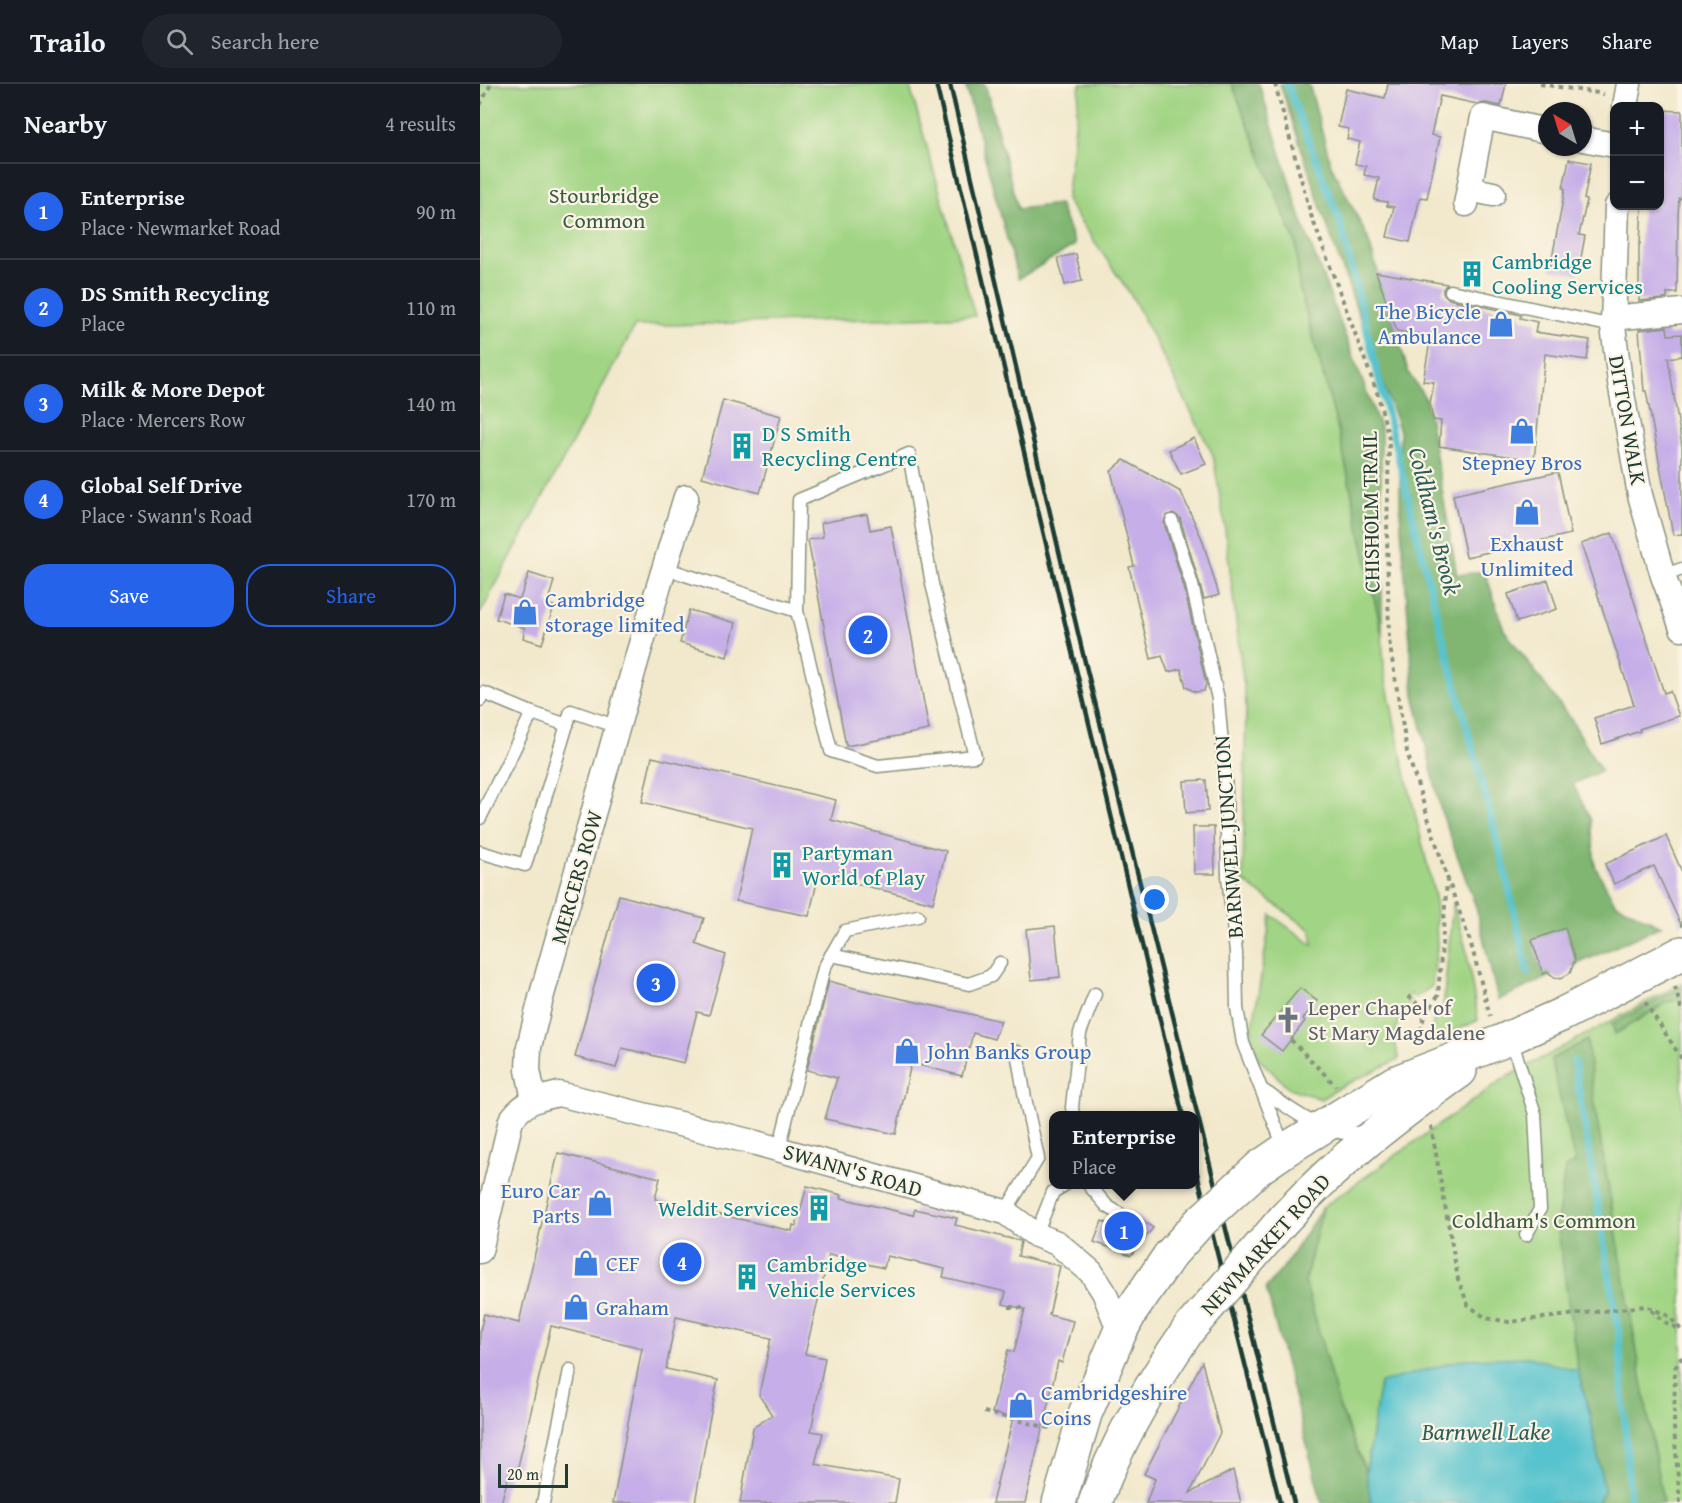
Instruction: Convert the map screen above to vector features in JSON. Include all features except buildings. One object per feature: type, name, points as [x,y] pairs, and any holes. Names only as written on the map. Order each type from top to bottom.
[{"type":"main road","name":"NEWMARKET ROAD","points":[[1059,1503],[1085,1414],[1130,1313],[1170,1255],[1199,1223],[1272,1158],[1394,1083],[1506,1040],[1677,965]]},
{"type":"main road","name":"NEWMARKET ROAD","points":[[1095,1503],[1132,1423],[1167,1362],[1189,1329],[1284,1219],[1316,1184],[1356,1148],[1506,1040]]},
{"type":"main road","points":[[1272,1158],[1305,1150],[1314,1156],[1318,1166],[1316,1184]]},
{"type":"street","points":[[1476,196],[1483,117],[1538,129]]},
{"type":"street","points":[[1592,141],[1610,145]]},
{"type":"street","name":"DITTON WALK","points":[[1617,210],[1613,322],[1640,495],[1672,572],[1682,628]]},
{"type":"street","points":[[1613,322],[1682,312]]},
{"type":"street","name":"MERCERS ROW","points":[[534,1100],[528,1070],[529,1047],[541,998],[686,497]]},
{"type":"street","name":"SWANN'S ROAD","points":[[534,1100],[559,1094],[779,1149],[1005,1212],[1035,1234],[1057,1243],[1091,1272],[1104,1292],[1120,1332]]},
{"type":"street","points":[[480,1251],[511,1119],[518,1110],[534,1100]]},
{"type":"lane","points":[[1451,291],[1613,322]]},
{"type":"lane","points":[[909,454],[932,584],[975,756],[878,766],[831,751],[797,611],[799,500],[909,454]]},
{"type":"lane","name":"BARNWELL JUNCTION","points":[[1172,521],[1192,585],[1218,699],[1226,790],[1228,876],[1236,953],[1238,1008],[1244,1043],[1263,1090],[1272,1158]]},
{"type":"lane","points":[[664,568],[797,611]]},
{"type":"lane","points":[[480,700],[484,693],[567,725]]},
{"type":"lane","points":[[480,852],[525,865],[571,711],[618,727]]},
{"type":"lane","points":[[480,818],[532,713]]},
{"type":"lane","points":[[779,1149],[824,969],[845,931],[918,916]]},
{"type":"lane","points":[[831,955],[969,984],[991,976],[1000,963]]},
{"type":"lane","points":[[1072,1111],[1080,1033],[1095,994]]},
{"type":"lane","points":[[1506,1040],[1535,1114],[1540,1209],[1526,1235]]},
{"type":"lane","points":[[1005,1212],[1038,1158],[1024,1098],[1017,1052]]},
{"type":"lane","points":[[1263,1090],[1303,1118],[1322,1127],[1341,1132],[1363,1132],[1391,1122]]},
{"type":"lane","points":[[1035,1234],[1053,1192],[1059,1189]]},
{"type":"lane","points":[[1092,1189],[1107,1206],[1120,1214]]},
{"type":"lane","points":[[543,1503],[570,1370]]},
{"type":"path","points":[[480,105],[490,84]]},
{"type":"path","name":"CHISHOLM TRAIL","points":[[1275,84],[1311,215],[1378,395],[1389,439],[1387,533],[1389,640],[1407,752],[1471,944],[1485,1002],[1506,1040]]},
{"type":"path","points":[[1540,84],[1627,96]]},
{"type":"path","points":[[1421,1040],[1420,1025],[1426,1011],[1438,995],[1447,877]]},
{"type":"path","points":[[1677,965],[1682,1012]]},
{"type":"path","points":[[1641,995],[1682,1059]]},
{"type":"path","points":[[1408,996],[1426,1011]]},
{"type":"path","points":[[1291,1040],[1338,1088]]},
{"type":"path","points":[[1431,1125],[1458,1279],[1468,1305],[1486,1318],[1509,1322],[1646,1306],[1669,1316],[1682,1331]]},
{"type":"path","points":[[1010,1307],[1023,1308]]},
{"type":"path","points":[[1680,1503],[1674,1398],[1675,1368],[1682,1357]]},
{"type":"path","points":[[984,1412],[1059,1431]]},
{"type":"green space","name":"Stourbridge Common","points":[[480,84],[909,84],[975,316],[635,326],[480,614]]},
{"type":"green space","points":[[965,84],[985,84],[1018,209],[1059,204],[1075,245],[1018,279]]},
{"type":"green space","points":[[1080,84],[1232,84],[1296,244],[1299,286],[1338,429],[1382,634],[1384,670],[1401,755],[1435,897],[1437,947],[1432,986],[1415,998],[1410,994],[1407,998],[1411,1002],[1396,1029],[1395,1042],[1399,1059],[1338,1088],[1321,1099],[1289,1088],[1259,1059],[1251,1038],[1271,915],[1313,945],[1311,930],[1243,881],[1246,704],[1224,521],[1213,455],[1133,298],[1066,200]]},
{"type":"green space","points":[[1232,84],[1259,84],[1301,219],[1381,430],[1382,634],[1338,429],[1299,286],[1296,244]]},
{"type":"green space","points":[[1280,84],[1309,84],[1331,165],[1367,236],[1409,374],[1426,399],[1457,575],[1485,571],[1504,630],[1572,721],[1601,771],[1573,784],[1591,820],[1595,866],[1615,903],[1661,926],[1498,1000],[1476,907],[1441,811],[1414,694],[1400,512],[1400,431],[1323,214]]},
{"type":"green space","points":[[1453,903],[1466,949],[1478,1020],[1432,1042],[1433,1023],[1443,1008]]},
{"type":"green space","name":"Coldham's Common","points":[[1682,983],[1682,1503],[1598,1503],[1604,1490],[1380,1383],[1366,1472],[1283,1268],[1323,1207],[1505,1078]]},
{"type":"green space","points":[[1682,987],[1682,998],[1666,1003],[1615,1034],[1612,1024]]},
{"type":"green space","points":[[1587,1040],[1596,1114],[1663,1503],[1598,1503],[1604,1490],[1590,1415],[1578,1371],[1557,1224],[1565,1168],[1575,1163],[1551,1059]]},
{"type":"green space","points":[[1323,1207],[1305,1281],[1339,1406],[1366,1472],[1371,1503],[1322,1503],[1266,1288],[1283,1268]]},
{"type":"water","name":"Barnwell Lake","points":[[1529,1357],[1578,1371],[1590,1415],[1604,1490],[1598,1503],[1371,1503],[1366,1472],[1380,1383],[1464,1359]]},
{"type":"waterway","name":"Coldham's Brook","points":[[1287,84],[1340,222],[1439,623],[1502,858],[1528,973]]},
{"type":"waterway","points":[[1574,1061],[1619,1334],[1630,1503]]},
{"type":"railway","points":[[936,84],[1182,1111]]},
{"type":"railway","points":[[950,84],[1082,650],[1197,1111]]},
{"type":"railway","points":[[1199,1121],[1294,1503]]},
{"type":"railway","points":[[1199,1181],[1280,1503]]},
{"type":"place","name":"Cambridge Cooling Services","points":[[1472,274]]},
{"type":"place","name":"The Bicycle Ambulance","points":[[1501,324]]},
{"type":"place","name":"Stepney Bros","points":[[1522,431]]},
{"type":"place","name":"D S Smith Recycling Centre","points":[[742,446]]},
{"type":"place","name":"Exhaust Unlimited","points":[[1527,512]]},
{"type":"place","name":"Cambridge storage limited","points":[[525,612]]},
{"type":"place","name":"DS Smith Recycling","points":[[868,635]]},
{"type":"place","name":"Partyman World of Play","points":[[782,865]]},
{"type":"place","name":"Milk & More Depot","points":[[656,983]]},
{"type":"place","name":"Leper Chapel of St Mary Magdalene","points":[[1288,1020]]},
{"type":"place","name":"John Banks Group","points":[[907,1051]]},
{"type":"place","name":"Euro Car Parts","points":[[600,1203]]},
{"type":"place","name":"Weldit Services","points":[[819,1208]]},
{"type":"place","name":"Enterprise","points":[[1124,1231]]},
{"type":"place","name":"Global Self Drive","points":[[682,1262]]},
{"type":"place","name":"CEF","points":[[586,1263]]},
{"type":"place","name":"Cambridge Vehicle Services","points":[[747,1277]]},
{"type":"place","name":"Graham","points":[[576,1307]]},
{"type":"place","name":"Cambridgeshire Coins","points":[[1021,1405]]}]
